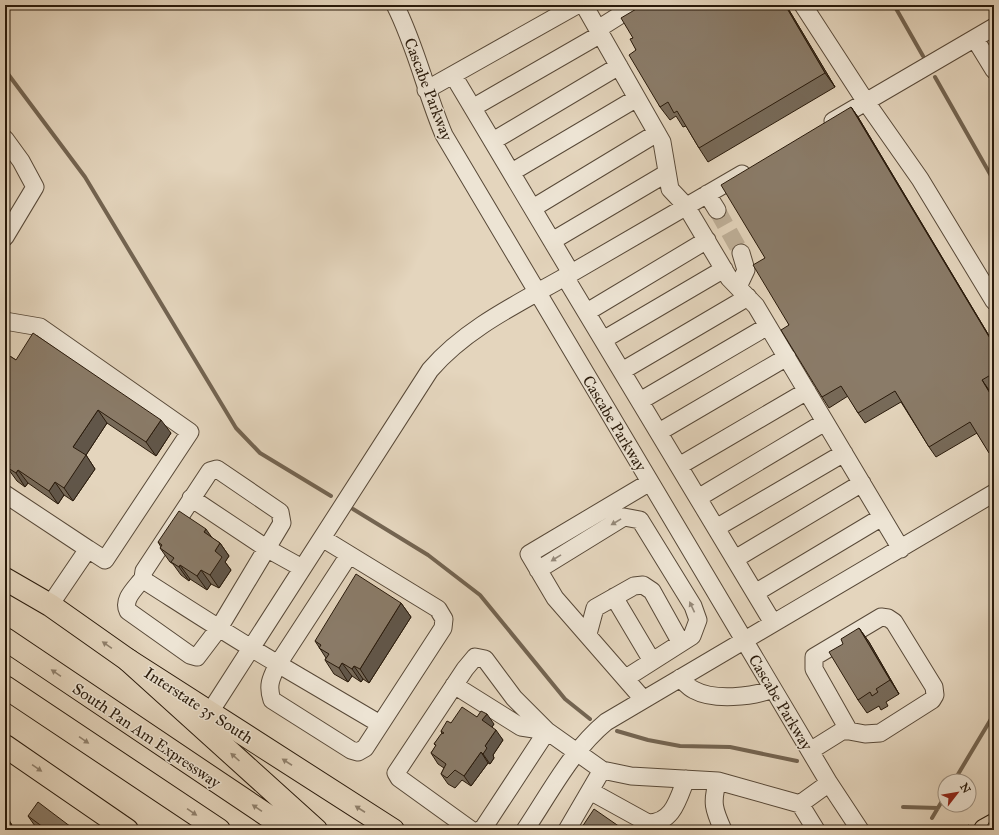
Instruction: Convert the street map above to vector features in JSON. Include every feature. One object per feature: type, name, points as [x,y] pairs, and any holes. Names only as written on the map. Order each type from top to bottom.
[{"type":"main road","name":"Interstate 35 South","points":[[5,579],[50,605],[128,660],[393,830]]},
{"type":"main road","name":"South Pan Am Expressway","points":[[5,639],[289,830]]},
{"type":"main road","points":[[128,660],[316,830]]},
{"type":"main road","points":[[5,687],[219,830]]},
{"type":"main road","points":[[5,695],[58,723]]},
{"type":"main road","points":[[5,746],[127,830]]},
{"type":"main road","points":[[986,830],[994,825]]},
{"type":"street","name":"Cascabe Parkway","points":[[395,5],[403,22],[426,90],[444,135],[829,783],[860,830]]},
{"type":"street","points":[[426,90],[576,5]]},
{"type":"street","points":[[584,5],[662,142],[670,189],[686,206],[724,269],[756,306],[901,549]]},
{"type":"street","points":[[474,107],[599,32],[636,5]]},
{"type":"street","points":[[803,5],[866,102],[920,178],[994,301]]},
{"type":"street","points":[[820,129],[994,27]]},
{"type":"street","points":[[975,39],[992,60]]},
{"type":"street","points":[[493,141],[618,66]]},
{"type":"street","points":[[453,75],[474,107],[552,241],[587,312],[603,340],[773,623]]},
{"type":"street","points":[[512,172],[637,98]]},
{"type":"street","points":[[533,208],[657,133]]},
{"type":"street","points":[[5,138],[21,161],[35,187],[5,237]]},
{"type":"street","points":[[210,712],[430,370],[444,353],[464,337],[537,293],[754,167]]},
{"type":"street","points":[[552,241],[667,173]]},
{"type":"street","points":[[707,194],[717,210]]},
{"type":"street","points":[[587,312],[707,240]]},
{"type":"street","points":[[622,371],[743,292],[746,270],[741,253]]},
{"type":"street","points":[[603,340],[724,269]]},
{"type":"street","points":[[5,321],[40,326],[190,432],[104,560],[5,494]]},
{"type":"street","points":[[640,401],[768,326]]},
{"type":"street","points":[[659,432],[787,357]]},
{"type":"street","points":[[679,466],[807,391]]},
{"type":"street","points":[[698,498],[825,422]]},
{"type":"street","points":[[716,528],[844,453]]},
{"type":"street","points":[[217,469],[280,512],[282,523],[219,628],[197,657],[190,655],[128,611],[126,607],[126,601],[143,578],[144,571],[191,498],[207,473],[217,469]]},
{"type":"street","points":[[643,699],[588,634],[555,598],[529,554],[650,482]]},
{"type":"street","points":[[734,558],[862,484]]},
{"type":"street","points":[[525,830],[576,752],[590,736],[606,722],[994,493]]},
{"type":"street","points":[[191,498],[266,548],[302,568]]},
{"type":"street","points":[[538,570],[624,517],[640,520],[693,606],[698,620],[692,636],[626,678]]},
{"type":"street","points":[[755,593],[882,517]]},
{"type":"street","points":[[322,538],[438,609],[444,619],[443,628],[364,748],[358,752],[351,750],[272,700],[269,689],[269,681],[278,664],[349,555]]},
{"type":"street","points":[[50,605],[88,549]]},
{"type":"street","points":[[143,578],[250,648],[380,724]]},
{"type":"street","points":[[588,634],[595,608],[634,586],[643,585],[652,591],[681,642]]},
{"type":"street","points":[[614,597],[652,661]]},
{"type":"street","points":[[810,751],[842,731],[849,730],[865,734],[880,733],[932,700],[935,695],[934,686],[894,622],[888,618],[881,616],[814,657],[814,669],[849,730]]},
{"type":"street","points":[[471,830],[399,778],[396,773],[454,685],[475,657],[485,659],[514,698],[547,731],[602,770],[631,776],[718,781],[800,804],[816,830]]},
{"type":"street","points":[[680,678],[693,690],[714,696],[756,695],[773,689]]},
{"type":"street","points":[[454,685],[521,727],[547,731]]},
{"type":"street","points":[[480,830],[484,827],[547,731]]},
{"type":"street","points":[[567,830],[602,770]]},
{"type":"street","points":[[590,791],[648,822],[657,823],[672,811],[686,779]]},
{"type":"street","points":[[718,781],[714,793],[713,807],[723,830]]},
{"type":"street","points":[[800,804],[829,783]]},
{"type":"building","points":[[643,5],[785,5],[825,73],[699,148],[677,111],[674,113],[668,102],[660,107],[629,55],[636,50],[630,39],[633,38],[621,18]]},
{"type":"building","points":[[851,107],[994,345],[994,373],[982,380],[994,400],[994,450],[989,453],[970,422],[929,447],[895,391],[858,413],[841,386],[822,397],[781,330],[789,325],[753,265],[765,258],[721,185]]},
{"type":"building","points":[[33,333],[161,420],[146,442],[98,410],[73,447],[86,455],[64,488],[55,482],[49,491],[18,470],[16,473],[8,468],[10,464],[5,460],[5,353],[16,360]]},
{"type":"building","points":[[179,511],[206,529],[204,532],[220,543],[215,551],[222,557],[210,575],[201,570],[197,576],[180,565],[179,567],[171,562],[174,558],[160,548],[162,545],[158,542]]},
{"type":"building","points":[[356,574],[401,603],[360,669],[354,666],[352,669],[342,663],[339,668],[325,660],[329,654],[319,648],[321,645],[315,641]]},
{"type":"building","points":[[859,628],[890,680],[876,689],[878,692],[872,696],[870,692],[858,700],[829,652],[843,644],[841,639]]},
{"type":"building","points":[[462,707],[477,717],[481,711],[487,714],[482,720],[496,730],[485,746],[487,748],[483,754],[481,752],[464,776],[455,770],[447,778],[441,774],[446,764],[431,753],[436,745],[434,744],[441,734],[444,733],[441,731],[447,721],[451,723]]},
{"type":"building","points":[[38,802],[75,830],[47,830],[28,816]]},
{"type":"building","points":[[594,809],[620,827],[618,830],[580,830]]},
{"type":"building","points":[[5,816],[9,822],[5,824]]},
{"type":"waterway","points":[[894,5],[923,56]]},
{"type":"waterway","points":[[5,70],[85,177],[236,428],[260,453],[331,496]]},
{"type":"waterway","points":[[935,77],[994,181]]},
{"type":"waterway","points":[[353,509],[428,555],[480,595],[565,699],[590,719]]},
{"type":"waterway","points":[[959,773],[994,714]]},
{"type":"waterway","points":[[617,731],[648,740],[680,746],[730,747],[797,761]]},
{"type":"waterway","points":[[903,807],[937,808]]},
{"type":"waterway","points":[[932,818],[937,810]]},
{"type":"tunnel","points":[[717,210],[741,253]]},
{"type":"railway","points":[[987,830],[994,818]]}]
